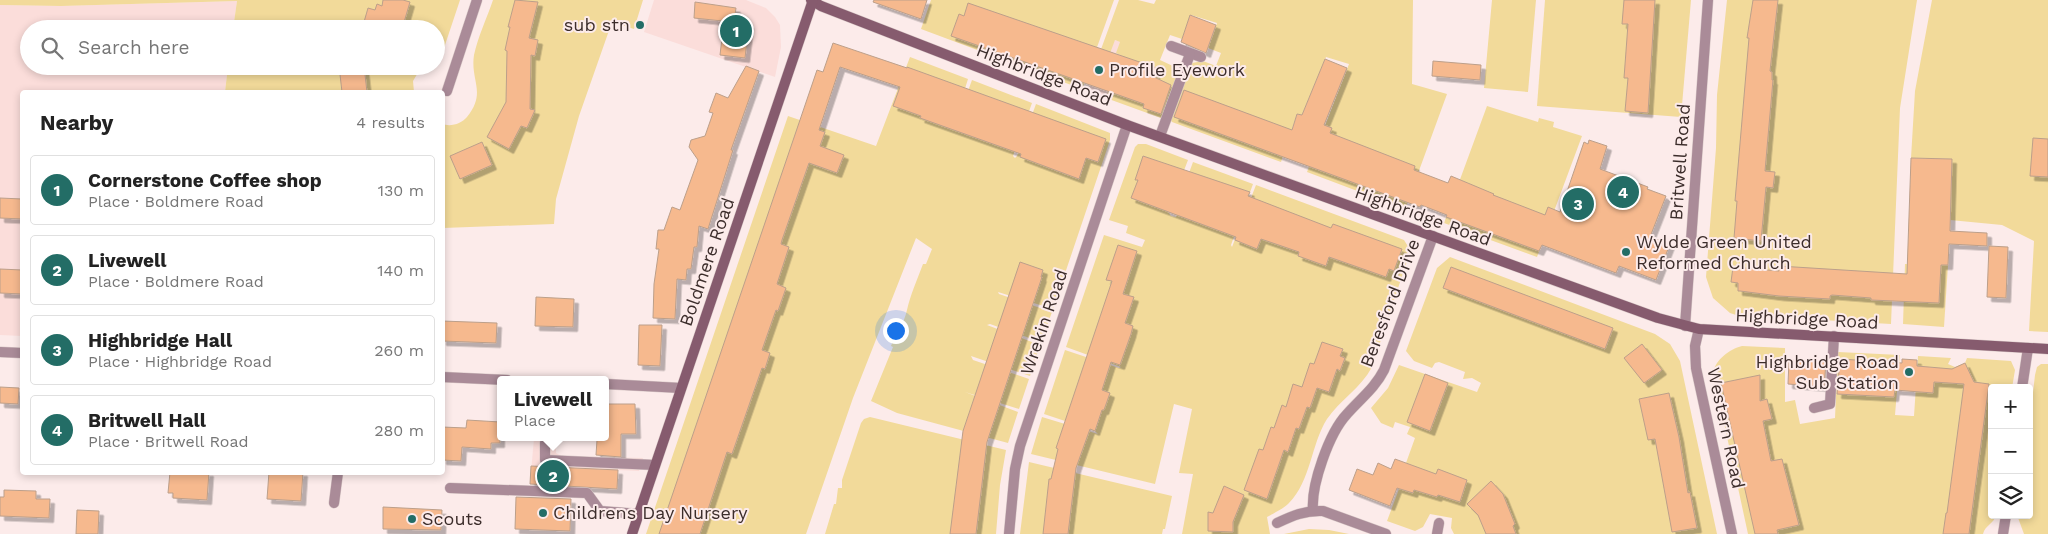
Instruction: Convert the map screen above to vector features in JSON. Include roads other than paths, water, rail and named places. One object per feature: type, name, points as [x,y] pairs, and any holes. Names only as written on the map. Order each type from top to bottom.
[{"type":"street","points":[[447,91],[477,0]]},
{"type":"street","name":"Highbridge Road","points":[[812,0],[821,6],[1127,124],[1658,318],[1685,326],[1700,329],[2048,349]]},
{"type":"street","name":"Boldmere Road","points":[[632,534],[812,0]]},
{"type":"street","name":"Britwell Road","points":[[1685,326],[1708,0]]},
{"type":"street","points":[[1171,46],[1201,57]]},
{"type":"street","points":[[1160,136],[1190,54]]},
{"type":"street","name":"Wrekin Road","points":[[1009,534],[1015,469],[1020,446],[1127,124]]},
{"type":"street","name":"Beresford Drive","points":[[1313,510],[1312,498],[1317,475],[1336,428],[1379,380],[1433,236]]},
{"type":"street","name":"Western Road","points":[[1700,329],[1695,346],[1696,368],[1732,534]]},
{"type":"street","points":[[1814,408],[1830,404],[1834,336]]},
{"type":"street","points":[[2023,384],[2028,348]]},
{"type":"street","points":[[0,352],[20,353]]},
{"type":"street","points":[[445,377],[497,380]]},
{"type":"street","points":[[609,384],[681,388]]},
{"type":"street","points":[[546,443],[545,460],[655,465]]},
{"type":"street","points":[[334,503],[338,475]]},
{"type":"street","points":[[450,488],[588,493],[600,511],[638,514]]},
{"type":"street","points":[[1276,523],[1313,510],[1322,511],[1386,534]]},
{"type":"street","points":[[2003,534],[2005,519]]},
{"type":"street","points":[[1437,534],[1439,523]]},
{"type":"place","name":"sub stn","points":[[640,25]]},
{"type":"place","name":"Cornerstone Coffee shop","points":[[736,31]]},
{"type":"place","name":"Profile Eyework","points":[[1099,70]]},
{"type":"place","name":"Britwell Hall","points":[[1623,192]]},
{"type":"place","name":"Highbridge Hall","points":[[1578,204]]},
{"type":"place","name":"Wylde Green United Reformed Church","points":[[1626,252]]},
{"type":"place","name":"Highbridge Road Sub Station","points":[[1909,372]]},
{"type":"place","name":"Livewell","points":[[553,476]]},
{"type":"place","name":"Childrens Day Nursery","points":[[543,513]]},
{"type":"place","name":"Scouts","points":[[412,519]]}]
